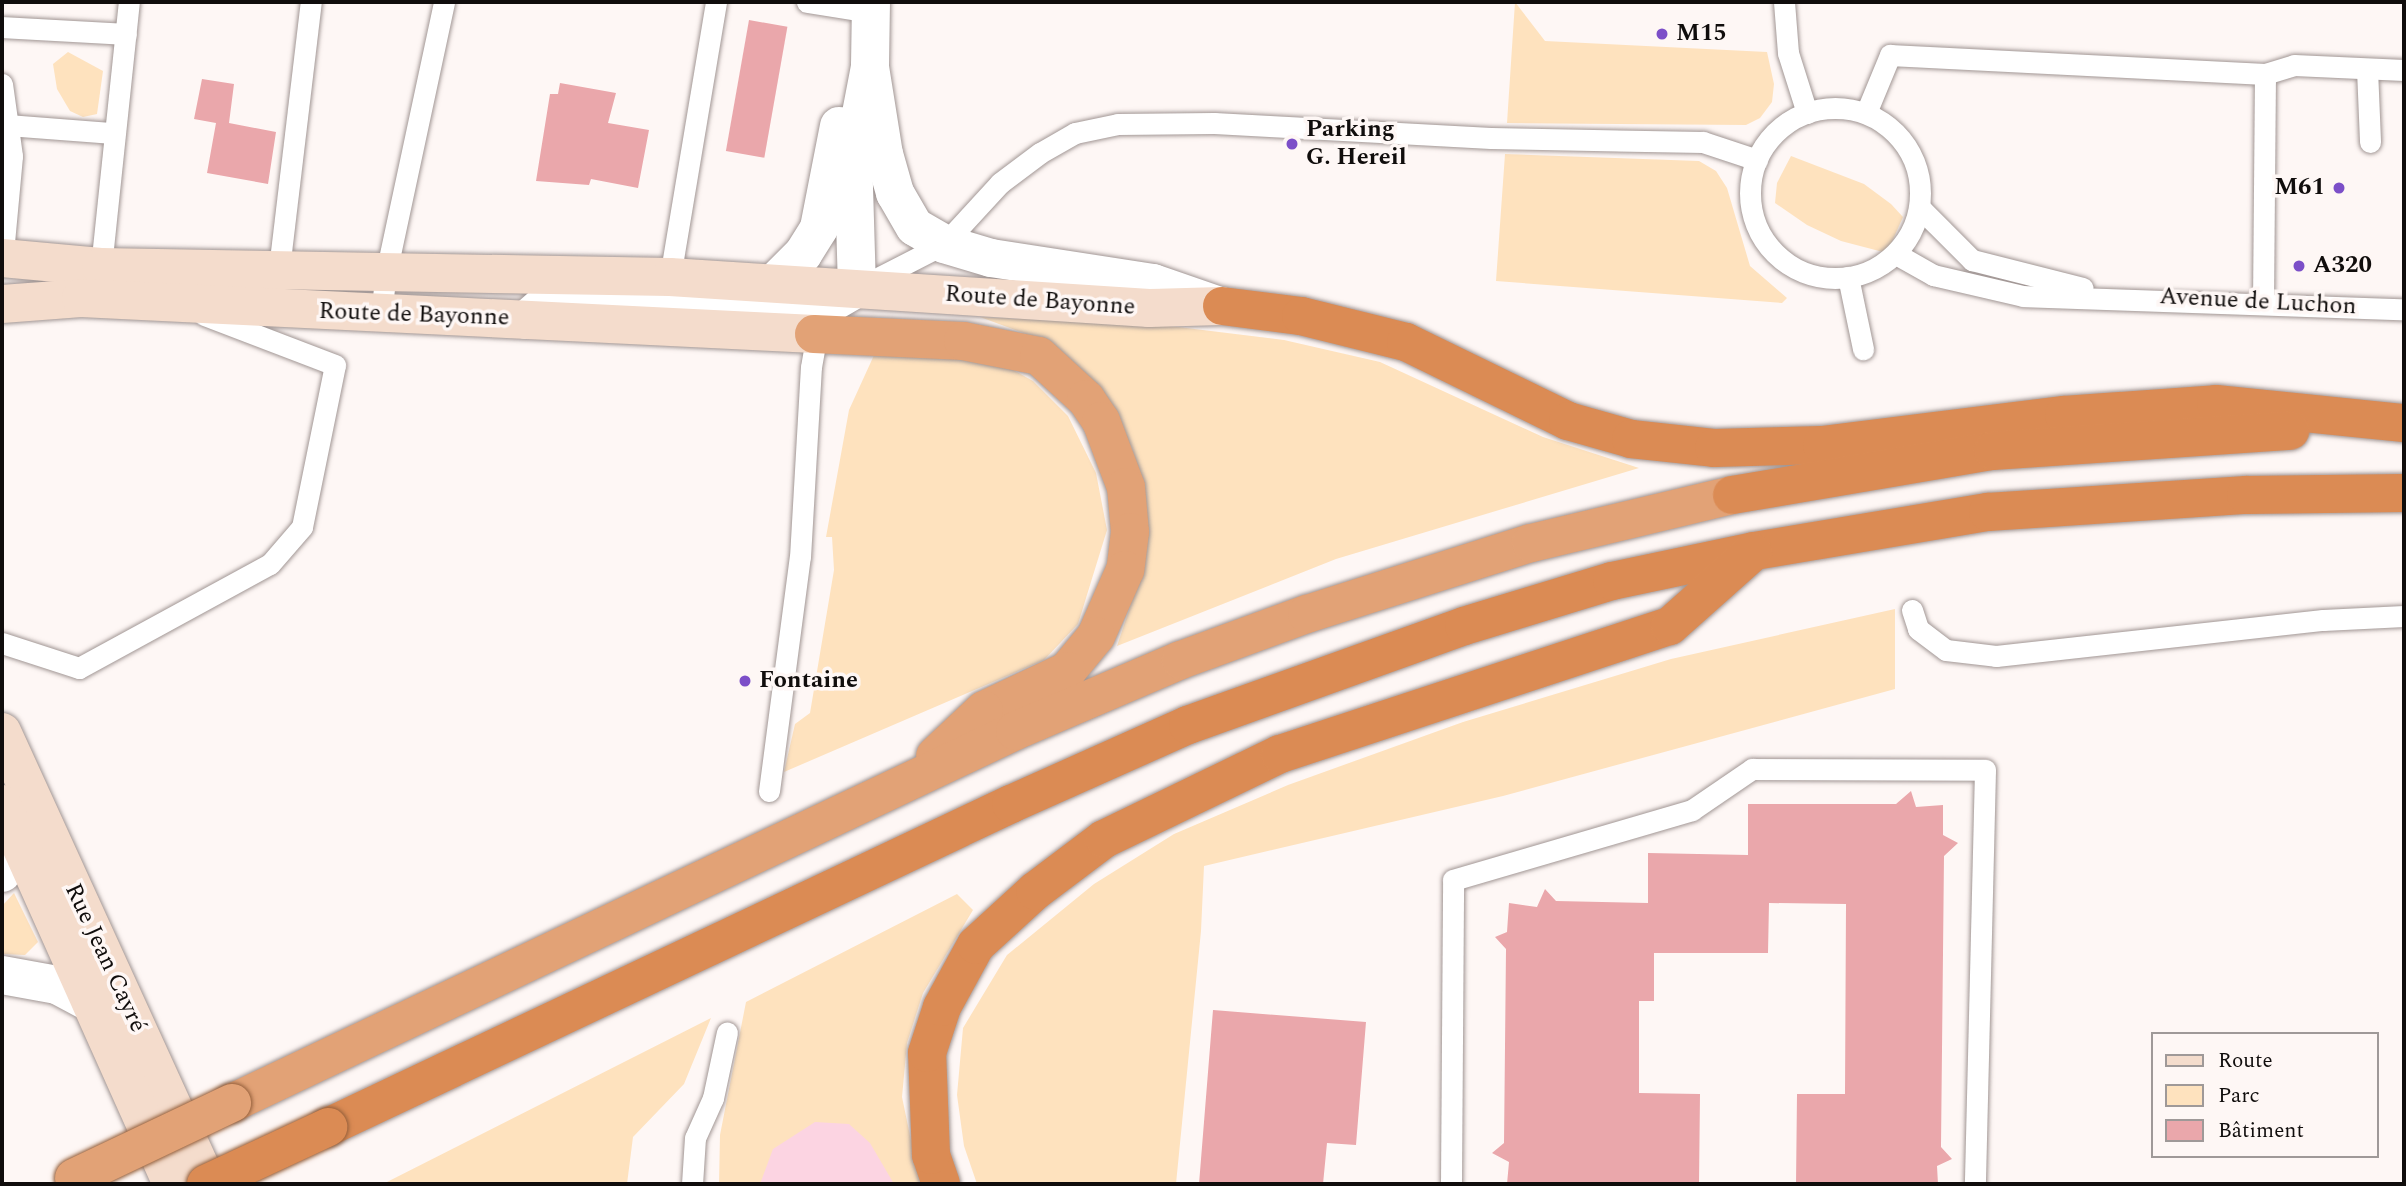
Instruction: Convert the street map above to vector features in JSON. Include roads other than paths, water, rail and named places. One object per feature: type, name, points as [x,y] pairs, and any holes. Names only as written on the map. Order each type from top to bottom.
[{"type":"highway","points":[[1222,306],[1301,316],[1406,342],[1568,421],[1631,439],[1714,448],[1822,445],[2051,416],[2216,404],[2404,424]]},
{"type":"highway","points":[[795,308],[1040,356],[1086,399],[1101,421],[1126,487],[1130,532],[1125,570],[1096,636],[1067,671],[984,710],[908,781]]},
{"type":"highway","points":[[68,1181],[908,781],[1181,660],[1307,614],[1531,543],[1732,495],[1993,451],[2404,424]]},
{"type":"highway","points":[[207,1184],[888,860],[1188,725],[1464,626],[1612,581],[1754,551],[1988,512],[2246,495],[2404,493]]},
{"type":"highway","points":[[941,1184],[930,1155],[927,1054],[942,1007],[976,945],[1035,891],[1104,839],[1280,754],[1670,626],[1754,551]]},
{"type":"main road","name":"Route de Bayonne","points":[[3,260],[101,267],[276,289],[381,313],[526,320],[795,308],[857,288],[1149,308],[1222,306]]},
{"type":"main road","name":"Route de Bayonne","points":[[2,304],[82,298],[180,305],[386,273],[670,277],[795,308]]},
{"type":"main road","name":"Rue Jean Cayré","points":[[2,732],[207,1184]]},
{"type":"main road","name":"Rue Jean Cayré","points":[[2,804],[87,1001],[172,1184]]},
{"type":"street","points":[[857,288],[853,155],[870,67],[870,11]]},
{"type":"street","points":[[795,308],[803,254],[819,228],[830,156],[870,11]]},
{"type":"street","points":[[870,67],[895,193],[915,227],[944,244],[991,258],[1153,283],[1222,306]]},
{"type":"street","points":[[2,818],[2,873]]},
{"type":"street","points":[[2,975],[57,985],[87,1001]]},
{"type":"lane","points":[[101,267],[113,133],[130,2]]},
{"type":"lane","points":[[276,289],[312,2]]},
{"type":"lane","points":[[381,313],[386,273],[444,2]]},
{"type":"lane","points":[[670,277],[716,2]]},
{"type":"lane","points":[[807,2],[870,11]]},
{"type":"lane","points":[[1784,2],[1788,53],[1807,113]]},
{"type":"lane","points":[[2,27],[126,34]]},
{"type":"lane","points":[[1866,113],[1889,55],[2266,74],[2294,65],[2404,70]]},
{"type":"lane","points":[[2367,69],[2370,142]]},
{"type":"lane","points":[[2263,303],[2262,211],[2266,74]]},
{"type":"lane","points":[[2,84],[12,156],[3,260]]},
{"type":"lane","points":[[1829,108],[1866,113],[1884,122],[1910,150],[1921,187],[1920,208],[1912,232],[1896,254],[1874,269],[1848,277],[1811,275],[1772,251],[1756,226],[1750,198],[1756,160],[1784,124],[1807,113],[1829,108]]},
{"type":"lane","points":[[769,791],[800,557],[795,308],[827,314],[857,288],[944,244],[1000,183],[1040,153],[1075,134],[1118,124],[1214,123],[1490,138],[1703,142],[1756,160]]},
{"type":"lane","points":[[8,125],[113,133]]},
{"type":"lane","points":[[1920,208],[1972,260],[2112,296]]},
{"type":"lane","points":[[1896,254],[1933,275],[2022,296],[2112,296]]},
{"type":"lane","points":[[1848,277],[1863,349]]},
{"type":"lane","name":"Avenue de Luchon","points":[[2112,296],[2404,309]]},
{"type":"lane","points":[[2,643],[79,668],[270,564],[302,527],[335,365],[180,305]]},
{"type":"lane","points":[[1912,610],[1919,629],[1947,649],[1996,656],[2323,620],[2404,616]]},
{"type":"lane","points":[[1451,1184],[1453,880],[1692,810],[1752,769],[1766,769],[1985,770],[1975,1184]]},
{"type":"lane","points":[[692,1184],[695,1138],[713,1098],[727,1032]]},
{"type":"place","name":"M15","points":[[1662,34]]},
{"type":"place","name":"Parking G. Hereil","points":[[1292,144]]},
{"type":"place","name":"M61","points":[[2339,188]]},
{"type":"place","name":"A320","points":[[2299,266]]},
{"type":"place","name":"Fontaine","points":[[745,681]]}]
